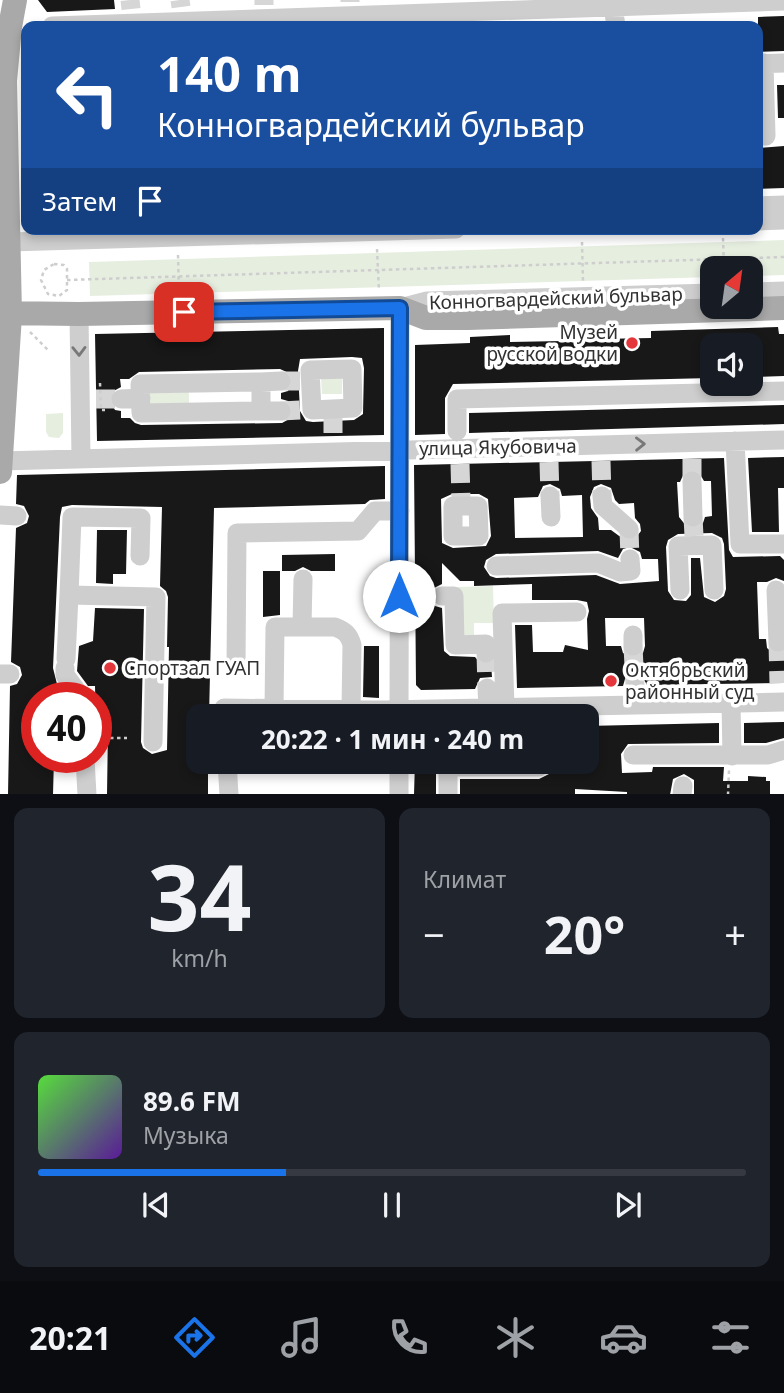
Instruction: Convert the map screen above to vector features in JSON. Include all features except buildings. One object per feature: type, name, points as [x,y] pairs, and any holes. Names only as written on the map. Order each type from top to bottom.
[{"type":"main road","points":[[1,466],[5,314],[11,232],[5,81],[18,27],[15,0]]},
{"type":"main road","name":"Конногвардейский бульвар","points":[[5,314],[400,308],[426,318],[784,308]]},
{"type":"street","points":[[77,18],[417,7],[479,12],[535,5],[614,11],[676,2],[784,1]]},
{"type":"street","points":[[763,64],[784,63]]},
{"type":"street","points":[[763,82],[769,138]]},
{"type":"street","points":[[763,206],[784,205]]},
{"type":"street","points":[[763,220],[784,220]]},
{"type":"street","points":[[763,292],[784,291]]},
{"type":"street","name":"Конногвардейский бульвар","points":[[400,308],[427,301],[700,293]]},
{"type":"street","points":[[400,308],[400,511],[407,596],[400,704]]},
{"type":"street","points":[[79,314],[100,398],[81,458]]},
{"type":"street","points":[[281,411],[141,413],[141,384],[297,381],[310,370],[352,369],[353,408],[333,412],[307,410],[297,381]]},
{"type":"street","points":[[261,382],[261,411]]},
{"type":"street","points":[[459,445],[457,399],[784,391]]},
{"type":"street","points":[[100,398],[141,398]]},
{"type":"street","name":"улица Якубовича","points":[[1,466],[81,458],[333,444],[400,449],[459,445],[549,454],[691,451],[735,441],[784,440]]},
{"type":"street","points":[[735,441],[740,544],[784,544]]},
{"type":"street","points":[[692,481],[694,533]]},
{"type":"street","points":[[550,496],[551,517]]},
{"type":"street","points":[[602,496],[603,506],[629,529]]},
{"type":"street","points":[[236,666],[237,533],[358,531],[375,511],[400,511]]},
{"type":"street","points":[[70,682],[65,675],[65,664],[72,517],[141,518],[140,556]]},
{"type":"street","points":[[694,533],[712,545],[714,590]]},
{"type":"street","points":[[680,590],[678,546],[694,533]]},
{"type":"street","points":[[496,566],[598,563],[620,572],[631,571],[630,559]]},
{"type":"street","points":[[302,627],[303,579]]},
{"type":"street","points":[[776,590],[778,642]]},
{"type":"street","points":[[69,595],[156,597],[153,742]]},
{"type":"street","points":[[442,596],[454,596],[455,645],[486,644],[486,653]]},
{"type":"street","points":[[493,701],[502,613],[577,612]]},
{"type":"street","points":[[274,704],[275,627],[335,627],[350,637],[351,704]]},
{"type":"street","points":[[480,704],[493,701],[635,696],[731,703],[781,696]]},
{"type":"street","points":[[731,703],[731,764]]},
{"type":"street","points":[[633,755],[731,764],[784,750]]},
{"type":"street","points":[[86,773],[87,794]]},
{"type":"street","points":[[228,774],[229,794]]},
{"type":"street","points":[[398,794],[399,774]]},
{"type":"street","points":[[448,774],[448,794]]},
{"type":"path","points":[[723,238],[724,256]]},
{"type":"path","points":[[582,242],[583,285]]},
{"type":"path","points":[[377,249],[379,291]]},
{"type":"path","points":[[178,255],[180,297]]},
{"type":"path","points":[[763,258],[784,257]]},
{"type":"path","points":[[67,279],[700,260]]},
{"type":"path","points":[[48,294],[38,280],[44,270],[54,264],[64,265],[67,269],[67,290]]},
{"type":"path","points":[[30,332],[48,349]]},
{"type":"path","points":[[112,738],[127,738]]},
{"type":"path","points":[[728,794],[731,764]]},
{"type":"shaded area","points":[[784,240],[784,275],[763,276],[763,256],[700,256],[700,277],[90,296],[89,262]]},
{"type":"shaded area","points":[[342,376],[342,394],[322,394],[321,377]]},
{"type":"shaded area","points":[[189,392],[189,404],[148,405],[147,393]]},
{"type":"shaded area","points":[[63,413],[63,433],[59,438],[49,437],[46,432],[46,414]]},
{"type":"shaded area","points":[[493,586],[494,623],[474,623],[474,636],[460,636],[458,587]]},
{"type":"tunnel","points":[[130,0],[131,9]]},
{"type":"tunnel","points":[[180,0],[181,7]]},
{"type":"tunnel","points":[[264,0],[264,5]]},
{"type":"tunnel","points":[[281,381],[300,381]]},
{"type":"tunnel","points":[[96,399],[121,399]]},
{"type":"tunnel","points":[[281,411],[302,410]]},
{"type":"tunnel","points":[[333,414],[333,436]]},
{"type":"tunnel","points":[[692,459],[692,481]]},
{"type":"tunnel","points":[[601,461],[602,496]]},
{"type":"tunnel","points":[[549,462],[550,496]]},
{"type":"tunnel","points":[[460,464],[461,499]]},
{"type":"tunnel","points":[[693,517],[694,536]]},
{"type":"tunnel","points":[[629,529],[630,559]]},
{"type":"tunnel","points":[[415,596],[442,596]]},
{"type":"tunnel","points":[[778,642],[779,683]]},
{"type":"tunnel","points":[[633,646],[635,686]]},
{"type":"tunnel","points":[[486,653],[487,688]]},
{"type":"place","name":"Музей русской водки","points":[[632,343]]},
{"type":"place","name":"Спортзал ГУАП","points":[[110,668]]},
{"type":"place","name":"Октябрьский районный суд","points":[[611,681]]},
{"type":"route","points":[[184,312],[400,308],[399,596]]}]
